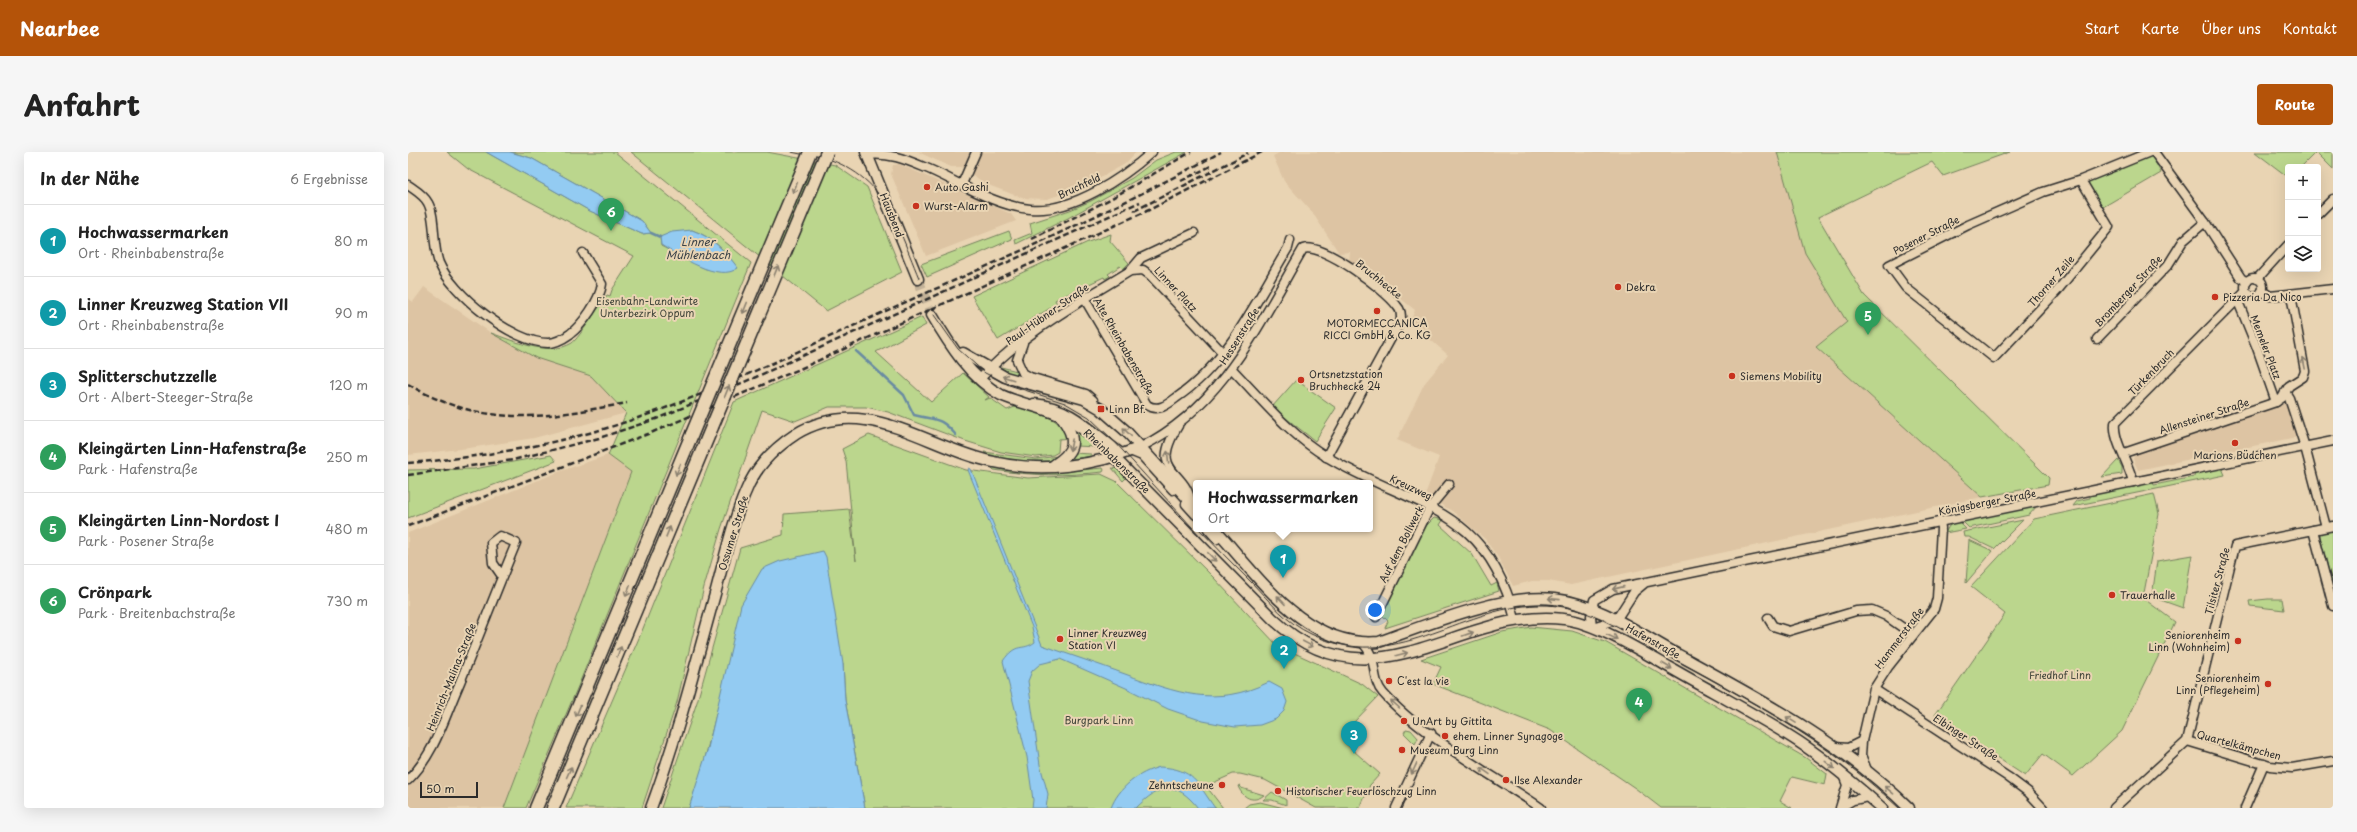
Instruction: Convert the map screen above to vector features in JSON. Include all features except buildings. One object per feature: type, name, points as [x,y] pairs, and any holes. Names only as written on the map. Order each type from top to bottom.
[{"type":"highway","points":[[536,808],[810,152]]},
{"type":"highway","points":[[553,808],[827,152]]},
{"type":"main road","name":"Hausbend","points":[[867,153],[918,279]]},
{"type":"main road","points":[[932,315],[947,338],[961,352],[988,370],[1005,377],[1084,400],[1098,407],[1112,418],[1193,505]]},
{"type":"main road","name":"Rheinbabenstraße","points":[[947,338],[979,380],[1000,394],[1061,416],[1123,454],[1193,531]]},
{"type":"main road","points":[[1051,467],[1067,457],[1073,440],[1070,430],[1061,416]]},
{"type":"main road","name":"Ossumer Straße","points":[[651,808],[674,742],[742,500],[762,462],[773,451],[800,431],[816,425],[847,419],[863,419],[903,428],[984,460],[1019,467],[1051,467],[1123,454],[1140,447]]},
{"type":"main road","name":"Rheinbabenstraße","points":[[1194,532],[1280,626],[1310,646],[1345,657],[1374,659]]},
{"type":"main road","points":[[1219,532],[1292,611],[1303,620],[1333,636],[1363,643]]},
{"type":"main road","name":"Hafenstraße","points":[[1363,643],[1380,642],[1510,600],[1554,599],[1592,608],[1749,695],[1835,747],[1868,772],[1909,808]]},
{"type":"main road","name":"Hafenstraße","points":[[1374,659],[1405,653],[1515,619],[1539,617],[1566,619],[1592,627],[1633,646],[1799,742],[1843,775],[1882,808]]},
{"type":"street","name":"Bruchfeld","points":[[867,153],[881,152],[901,157],[995,199],[1018,207],[1035,209],[1054,208],[1093,192],[1134,167],[1152,152]]},
{"type":"street","points":[[962,184],[976,152]]},
{"type":"street","points":[[2081,180],[2150,152]]},
{"type":"street","points":[[2154,152],[2205,222],[2241,278],[2247,282]]},
{"type":"street","name":"Thorner Zeile","points":[[1994,358],[2058,291],[2109,227],[2081,180]]},
{"type":"street","name":"Posener Straße","points":[[1994,358],[1910,292],[1889,265],[1968,225],[2043,192],[2081,180]]},
{"type":"street","points":[[408,185],[423,196],[429,204],[434,243],[439,262],[448,278],[461,294],[475,307],[521,336],[548,343],[561,340],[580,323],[599,297],[602,284],[583,253]]},
{"type":"street","points":[[2321,211],[2333,199]]},
{"type":"street","name":"Bromberger Straße","points":[[2097,339],[2168,265],[2183,242],[2205,222]]},
{"type":"street","name":"Linner Platz","points":[[1130,271],[1141,258],[1194,233]]},
{"type":"street","points":[[1223,353],[1288,248],[1290,240]]},
{"type":"street","name":"Bruchhecke","points":[[1303,249],[1307,248],[1318,250],[1360,274],[1392,300],[1402,314],[1401,320],[1326,457]]},
{"type":"street","points":[[2247,282],[2256,279],[2285,248]]},
{"type":"street","name":"Hessenstraße","points":[[1140,447],[1180,424],[1208,397],[1232,369],[1303,249]]},
{"type":"street","name":"Linner Platz","points":[[1130,271],[1143,270],[1150,275],[1223,353]]},
{"type":"street","name":"Paul-Hübner-Straße","points":[[979,380],[988,370],[1024,341],[1084,298],[1130,271]]},
{"type":"street","points":[[2256,279],[2261,283],[2262,291]]},
{"type":"street","points":[[2247,282],[2246,291],[2250,295],[2255,296],[2262,291]]},
{"type":"street","points":[[2262,291],[2270,296],[2291,295],[2333,289]]},
{"type":"street","name":"Türkenbruch","points":[[2133,482],[2124,453],[2115,435],[2116,423],[2246,291]]},
{"type":"street","name":"Memeler Platz","points":[[2291,295],[2305,371],[2303,377],[2289,386],[2285,392],[2289,398],[2330,526]]},
{"type":"street","name":"Alte Rheinbabenstraße","points":[[1084,298],[1147,404],[1153,408],[1166,405],[1196,383],[1223,353]]},
{"type":"street","name":"Memeler Platz","points":[[2237,299],[2257,348],[2276,402]]},
{"type":"street","points":[[1024,341],[1017,360],[1023,373],[1030,377],[1086,394],[1098,407]]},
{"type":"street","name":"Kreuzweg","points":[[1232,369],[1283,424],[1326,457],[1441,512],[1459,524],[1487,553],[1510,600],[1515,619]]},
{"type":"street","name":"Allensteiner Straße","points":[[2124,453],[2276,402],[2282,398],[2285,392]]},
{"type":"street","points":[[1016,401],[1059,408],[1077,417],[1123,454]]},
{"type":"street","name":"Hessenstraße","points":[[1180,424],[1169,443],[1167,458],[1170,471],[1189,492],[1193,505]]},
{"type":"street","name":"Königsberger Straße","points":[[1592,608],[1594,600],[1604,593],[1646,582],[2333,441]]},
{"type":"street","name":"Rheinbabenstraße","points":[[1123,454],[1142,456],[1193,512]]},
{"type":"street","name":"Auf dem Bollwerk","points":[[1376,617],[1430,507],[1449,484]]},
{"type":"street","name":"Hammerstraße","points":[[1868,772],[1862,758],[1862,741],[1874,689],[1888,667],[1934,609],[1937,598],[1941,528],[1940,521]]},
{"type":"street","points":[[2330,526],[2313,530],[2333,606]]},
{"type":"street","name":"Tilsiter Straße","points":[[2187,741],[2235,546],[2313,530]]},
{"type":"street","points":[[1211,532],[1225,547],[1246,562]]},
{"type":"street","name":"Heinrich-Malina-Straße","points":[[408,780],[417,772],[434,745],[516,542],[500,536],[491,543],[493,563],[502,576]]},
{"type":"street","points":[[1592,608],[1592,627],[1616,620],[1634,592],[1646,582]]},
{"type":"street","points":[[1768,618],[1773,626],[1789,631],[1856,611],[1872,610],[1886,616],[1914,635]]},
{"type":"street","points":[[1363,643],[1374,659],[1376,677],[1382,692],[1430,733],[1540,808]]},
{"type":"street","name":"Elbinger Straße","points":[[1874,689],[2008,777],[2043,808]]},
{"type":"street","points":[[1396,808],[1430,733]]},
{"type":"street","points":[[1835,747],[1848,748],[1862,741]]},
{"type":"street","points":[[2114,808],[2187,741]]},
{"type":"street","name":"Quartelkämpchen","points":[[2187,741],[2264,764],[2292,768],[2333,761]]},
{"type":"street","points":[[2245,808],[2264,764]]},
{"type":"street","points":[[1840,808],[1847,785],[1843,775]]},
{"type":"street","points":[[1840,808],[1853,800],[1869,797]]},
{"type":"shaded area","points":[[918,152],[1136,152],[1125,164],[1085,186],[1047,199],[1022,198],[986,184],[961,167],[951,167]]},
{"type":"shaded area","points":[[1281,152],[1778,152],[1848,322],[1816,347],[1982,497],[1571,585],[1548,581],[1532,581],[1513,586],[1499,559],[1485,539],[1452,511],[1425,495],[1439,457],[1397,440],[1424,384],[1448,355],[1410,322],[1415,310],[1371,275],[1349,261],[1350,252],[1339,253],[1312,212],[1284,181],[1273,156]]},
{"type":"shaded area","points":[[899,164],[1011,214],[1016,221],[926,256],[891,174],[893,165]]},
{"type":"shaded area","points":[[424,287],[491,333],[536,358],[591,376],[626,413],[534,438],[469,448],[408,455],[408,298],[413,302]]},
{"type":"shaded area","points":[[2286,403],[2298,434],[2296,437],[2138,470],[2133,459],[2136,453]]},
{"type":"shaded area","points":[[608,455],[631,472],[504,808],[408,808],[408,533],[561,471]]},
{"type":"green space","name":"Eisenbahn-Landwirte Unterbezirk Oppum","points":[[447,152],[486,152],[590,211],[642,234],[651,233],[642,221],[531,158],[510,152],[615,152],[751,263],[579,684],[526,808],[504,808],[631,472],[608,455],[626,413],[591,376],[536,358],[491,333],[542,348],[563,347],[572,343],[607,295],[610,296],[612,290],[634,256],[468,169]],"holes":[[[692,230],[706,236],[718,245],[737,268],[706,269],[661,246],[660,237]]]},
{"type":"green space","points":[[631,152],[767,152],[835,165],[867,187],[902,272],[826,311]]},
{"type":"green space","points":[[1176,152],[1187,152],[1068,218],[1016,244],[1015,240],[1032,233],[1030,223],[1070,210],[1091,201],[1132,178],[1156,160]]},
{"type":"green space","points":[[1777,152],[2010,152],[1943,176],[1932,162],[1818,217],[1864,295],[2049,478],[2048,485],[1982,497],[1816,347],[1847,322],[1805,253]]},
{"type":"green space","points":[[2255,152],[2316,152],[2304,164],[2285,164],[2285,175]]},
{"type":"green space","points":[[2316,152],[2333,152],[2333,169]]},
{"type":"green space","points":[[2152,156],[2161,173],[2103,207],[2087,183],[2089,180]]},
{"type":"green space","points":[[1009,231],[1012,239],[927,277],[921,264]]},
{"type":"green space","points":[[1111,234],[1110,241],[1129,263],[1123,269],[1120,266],[1108,274],[1110,276],[1105,279],[1104,277],[1055,300],[1057,304],[998,340],[972,296],[1088,242]]},
{"type":"green space","points":[[922,317],[926,325],[876,352],[931,402],[963,373],[989,397],[985,400],[990,398],[1007,410],[1015,407],[1047,416],[1060,425],[1070,438],[1059,439],[1058,452],[1053,455],[1036,457],[1001,452],[965,441],[888,412],[866,407],[829,407],[795,421],[762,410],[721,529],[704,587],[677,702],[642,808],[566,808],[642,631],[734,402]]},
{"type":"green space","points":[[1001,367],[1017,371],[1019,377],[997,369]]},
{"type":"green space","points":[[1296,380],[1336,408],[1315,441],[1272,407]]},
{"type":"green space","points":[[1074,429],[1076,429],[1097,447],[1076,446]]},
{"type":"green space","name":"Burgpark Linn","points":[[869,435],[966,470],[1028,478],[1101,474],[1116,481],[1214,578],[1277,645],[1362,684],[1378,697],[1354,722],[1356,726],[1346,744],[1380,774],[1370,785],[1360,808],[1316,808],[1265,780],[1240,774],[1233,774],[1206,786],[1223,808],[865,808],[845,700],[843,664],[723,687],[702,770],[689,808],[661,808],[697,702],[740,548],[783,535],[784,514],[849,509],[856,561],[846,461],[842,449]]},
{"type":"green space","points":[[984,452],[1036,459],[1058,456],[1054,461],[1017,460],[996,458]]},
{"type":"green space","points":[[1073,453],[1091,454],[1092,456],[1071,459]]},
{"type":"green space","points":[[551,455],[556,461],[408,518],[408,470],[474,469]]},
{"type":"green space","points":[[2118,460],[2122,467],[2122,474],[2102,477]]},
{"type":"green space","points":[[991,467],[1046,473],[1103,468],[1104,470],[1103,472],[1048,475],[1008,472],[994,470]]},
{"type":"green space","points":[[1112,468],[1118,469],[1127,477],[1123,481]]},
{"type":"green space","points":[[2222,468],[2225,475],[2073,506],[2077,501],[2090,498],[2090,495],[2153,482],[2154,485],[2194,477],[2195,473]]},
{"type":"green space","name":"Friedhof Linn","points":[[2154,494],[2159,514],[2143,598],[2175,622],[2122,731],[2073,776],[2043,754],[2025,776],[1936,717],[1935,715],[2005,614],[1971,587],[2034,519]]},
{"type":"green space","points":[[2037,506],[2029,515],[1969,528],[1962,521]]},
{"type":"green space","points":[[1434,518],[1443,520],[1440,525],[1472,554],[1491,586],[1497,583],[1499,591],[1385,628],[1388,621],[1382,615],[1425,524],[1427,525]]},
{"type":"green space","points":[[2023,520],[1994,549],[1969,537],[1964,537],[1963,532]]},
{"type":"green space","points":[[1955,522],[1959,522],[1966,529],[1945,533],[1949,526]]},
{"type":"green space","points":[[2333,530],[2333,588],[2320,536],[2322,532]]},
{"type":"green space","points":[[1969,540],[1993,551],[1966,583]]},
{"type":"green space","points":[[2192,555],[2183,608],[2152,597],[2157,561]]},
{"type":"green space","points":[[2282,599],[2284,610],[2250,606],[2249,601]]},
{"type":"green space","points":[[1531,627],[1572,631],[1605,642],[1806,758],[1827,774],[1825,785],[1792,777],[1780,801],[1792,808],[1661,808],[1635,788],[1550,730],[1433,684],[1441,667],[1421,659],[1502,632]]},
{"type":"green space","points":[[1406,729],[1411,730],[1418,738],[1415,744],[1404,733]]},
{"type":"green space","points":[[1240,785],[1241,788],[1264,795],[1256,799],[1248,798],[1240,790],[1238,786]]},
{"type":"green space","points":[[1272,792],[1286,800],[1286,805],[1272,800],[1263,800]]},
{"type":"green space","points":[[1260,802],[1284,808],[1244,808],[1249,804]]},
{"type":"water","name":"Linner Mühlenbach","points":[[486,152],[510,152],[531,158],[642,221],[651,233],[642,234],[590,211]]},
{"type":"water","name":"Linner Mühlenbach","points":[[692,230],[706,236],[718,245],[738,268],[730,272],[710,270],[688,261],[661,245],[660,237],[672,232]]},
{"type":"water","points":[[969,468],[971,469],[1042,645],[1162,687],[1196,695],[1213,696],[1231,694],[1249,690],[1269,682],[1282,689],[1287,702],[1284,711],[1276,719],[1260,725],[1235,727],[1203,721],[1168,709],[1126,688],[1060,659],[1040,664],[1032,671],[1028,681],[1040,765],[1048,794],[1046,808],[1032,808],[1033,800],[1027,757],[1003,661],[1012,651],[1035,642],[1032,627],[968,470]]},
{"type":"water","points":[[823,551],[826,557],[843,664],[845,700],[865,808],[689,808],[708,748],[741,605],[762,569],[780,561]]},
{"type":"water","points":[[1160,767],[1171,768],[1188,774],[1199,785],[1215,808],[1198,808],[1182,793],[1175,789],[1168,788],[1153,794],[1136,808],[1111,808],[1119,794],[1130,782],[1152,769]]},
{"type":"waterway","name":"Linner Mühlenbach","points":[[651,233],[660,237]]},
{"type":"waterway","points":[[856,351],[904,395],[914,415],[937,420],[946,425],[956,435]]},
{"type":"tunnel","points":[[918,279],[932,315]]},
{"type":"tram line","points":[[791,152],[811,156]]},
{"type":"tram line","points":[[805,152],[831,160],[852,170],[868,183],[881,197],[892,214],[901,233],[919,278]]},
{"type":"tram line","points":[[934,315],[958,349],[985,373],[1009,385],[1065,403],[1089,417],[1114,441],[1193,528]]},
{"type":"tram line","points":[[1196,532],[1201,537]]},
{"type":"tram line","points":[[1202,532],[1272,605],[1294,624],[1311,634],[1342,645],[1371,647],[1398,643],[1426,636],[1480,616],[1508,609],[1538,605],[1568,608],[1595,617],[1613,625],[1762,708],[1834,754],[1899,808]]},
{"type":"railway","points":[[1032,239],[1112,198],[1191,152]]},
{"type":"railway","points":[[408,463],[483,455],[558,441],[607,428],[682,402],[755,371],[1062,232],[1182,173],[1221,152]]},
{"type":"railway","points":[[408,526],[653,432],[802,368],[1149,210],[1262,152]]},
{"type":"railway","points":[[1134,211],[1248,153]]},
{"type":"railway","points":[[1181,181],[1211,166]]},
{"type":"railway","points":[[408,475],[513,460],[599,438],[656,419],[756,377],[1140,202]]},
{"type":"railway","points":[[408,384],[435,398],[462,408],[489,414],[515,416],[569,413],[627,403]]},
{"type":"place","name":"Auto Gashi","points":[[927,187]]},
{"type":"place","name":"Wurst-Alarm","points":[[916,206]]},
{"type":"place","name":"Crönpark","points":[[611,231]]},
{"type":"place","name":"Dekra","points":[[1618,287]]},
{"type":"place","name":"Pizzeria Da Nico","points":[[2215,297]]},
{"type":"place","name":"MOTORMECCANICA RICCI GmbH & Co. KG","points":[[1377,311]]},
{"type":"place","name":"Kleingärten Linn-Nordost I","points":[[1868,335]]},
{"type":"place","name":"Siemens Mobility","points":[[1732,376]]},
{"type":"place","name":"Ortsnetzstation Bruchhecke 24","points":[[1301,380]]},
{"type":"place","name":"Linn Bf.","points":[[1101,409]]},
{"type":"place","name":"Marions Büdchen","points":[[2235,443]]},
{"type":"place","name":"Hochwassermarken","points":[[1283,578]]},
{"type":"place","name":"Trauerhalle","points":[[2112,595]]},
{"type":"place","name":"Linner Kreuzweg Station VI","points":[[1060,639]]},
{"type":"place","name":"Seniorenheim Linn (Wohnheim)","points":[[2238,641]]},
{"type":"place","name":"Linner Kreuzweg Station VII","points":[[1284,669]]},
{"type":"place","name":"C'est la vie","points":[[1389,681]]},
{"type":"place","name":"Seniorenheim Linn (Pflegeheim)","points":[[2268,684]]},
{"type":"place","name":"UnArt by Gittita","points":[[1404,721]]},
{"type":"place","name":"Kleingärten Linn-Hafenstraße","points":[[1639,721]]},
{"type":"place","name":"ehem. Linner Synagoge","points":[[1445,736]]},
{"type":"place","name":"Museum Burg Linn","points":[[1402,750]]},
{"type":"place","name":"Splitterschutzzelle","points":[[1354,754]]},
{"type":"place","name":"Ilse Alexander","points":[[1506,780]]},
{"type":"place","name":"Zehntscheune","points":[[1222,785]]},
{"type":"place","name":"Historischer Feuerlöschzug Linn","points":[[1278,791]]}]
